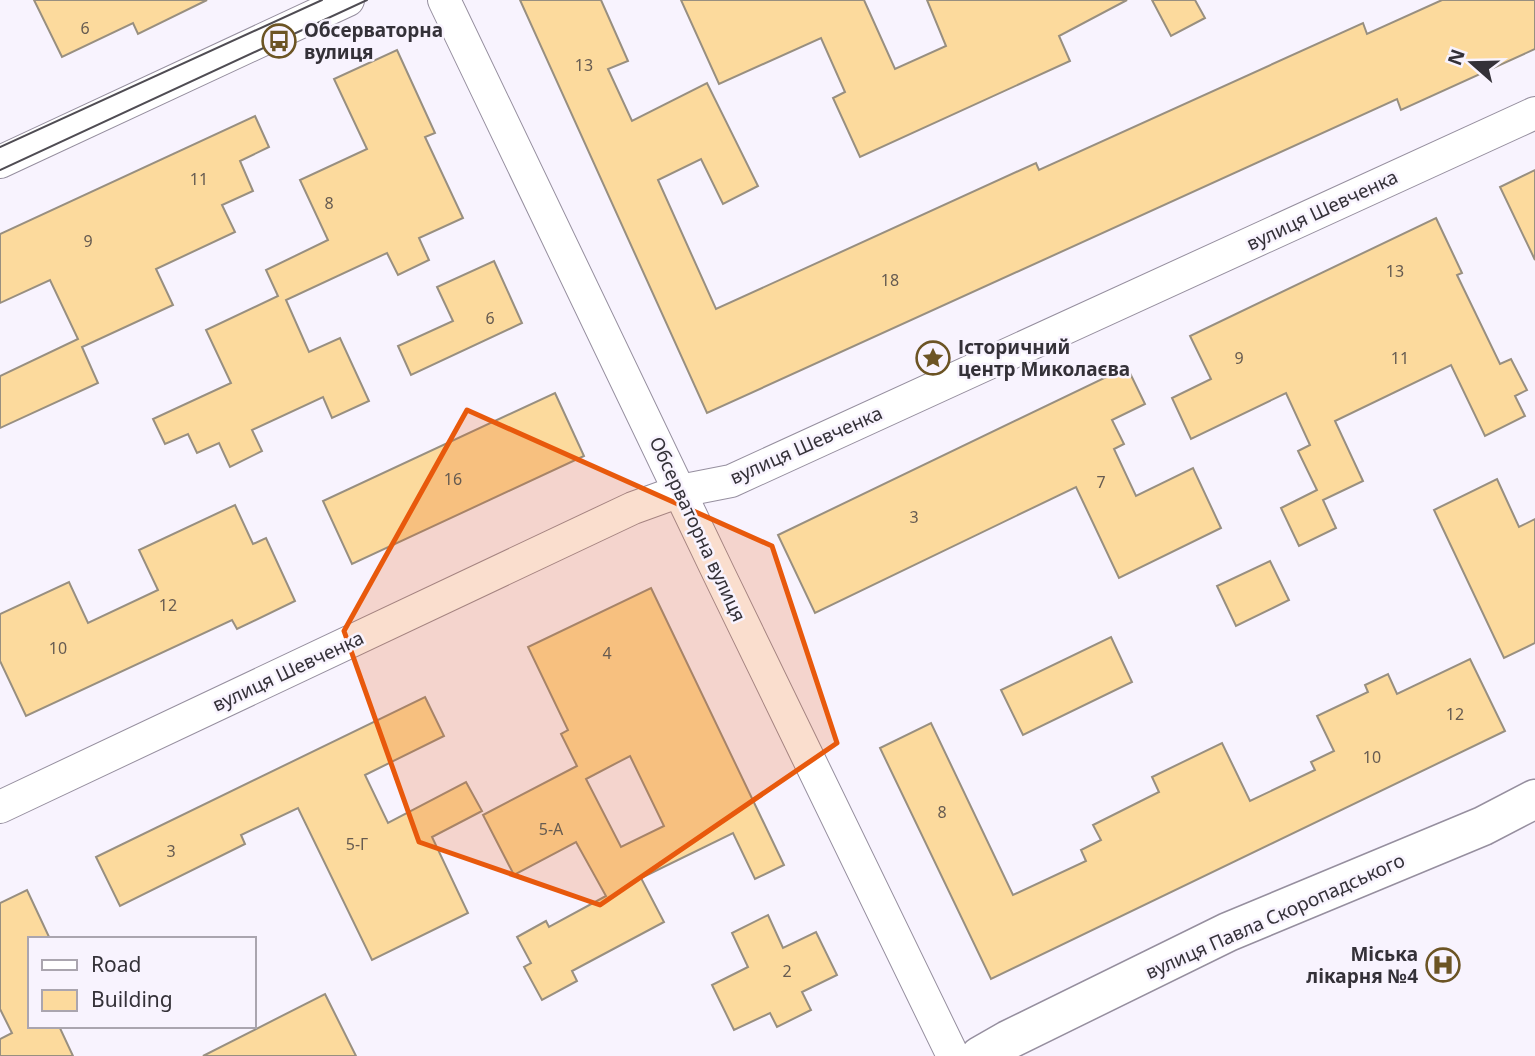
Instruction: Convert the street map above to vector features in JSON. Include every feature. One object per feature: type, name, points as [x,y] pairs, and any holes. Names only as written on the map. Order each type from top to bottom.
[{"type":"street","points":[[0,162],[348,0]]},
{"type":"street","name":"Обсерваторна вулиця","points":[[444,0],[953,1056]]},
{"type":"street","name":"вулиця Шевченка","points":[[0,807],[633,508],[680,491],[731,481],[1535,113]]},
{"type":"street","name":"вулиця Павла Скоропадського","points":[[980,1056],[1228,932],[1483,826],[1535,799]]},
{"type":"highlighted area","points":[[467,410],[772,546],[837,743],[600,905],[419,842],[344,631]]},
{"type":"building","points":[[34,0],[207,0],[138,34],[133,23],[62,57]]},
{"type":"building","points":[[520,0],[601,0],[628,61],[608,69],[632,121],[707,83],[758,186],[723,204],[701,159],[658,180],[716,309],[1036,163],[1039,170],[1363,23],[1367,34],[1442,0],[1535,0],[1535,49],[1401,110],[1397,99],[707,413]]},
{"type":"building","points":[[681,0],[864,0],[895,69],[946,46],[927,0],[1127,0],[1059,36],[1070,61],[860,157],[833,98],[845,92],[821,38],[719,84]]},
{"type":"building","points":[[1152,0],[1195,0],[1205,18],[1171,36]]},
{"type":"building","points":[[397,50],[435,133],[425,137],[463,218],[419,238],[429,260],[398,275],[387,253],[286,300],[309,352],[340,338],[369,401],[332,418],[323,397],[252,430],[262,451],[230,467],[219,443],[197,453],[188,434],[165,444],[153,419],[231,383],[206,330],[278,296],[266,270],[328,240],[300,180],[367,149],[334,79]]},
{"type":"building","points":[[255,116],[269,147],[240,161],[253,191],[222,205],[235,232],[156,269],[173,305],[82,347],[98,383],[0,428],[0,376],[78,339],[50,280],[0,303],[0,234]]},
{"type":"building","points":[[1535,170],[1535,260],[1500,187]]},
{"type":"building","points":[[1436,218],[1462,273],[1457,275],[1500,364],[1511,359],[1527,390],[1515,396],[1525,416],[1485,436],[1451,365],[1335,421],[1363,481],[1323,500],[1336,528],[1299,546],[1281,508],[1317,490],[1298,451],[1310,445],[1286,393],[1191,439],[1172,398],[1211,379],[1190,336]]},
{"type":"building","points":[[494,261],[522,323],[411,375],[398,346],[453,321],[437,287]]},
{"type":"building","points":[[1127,367],[1145,404],[1112,420],[1124,444],[1114,449],[1136,496],[1193,468],[1221,528],[1119,578],[1076,487],[815,613],[778,535]]},
{"type":"building","points":[[555,393],[584,456],[352,564],[323,501]]},
{"type":"building","points":[[1497,479],[1519,527],[1535,519],[1535,643],[1504,658],[1434,510]]},
{"type":"building","points":[[235,505],[253,544],[266,538],[295,601],[237,629],[232,620],[26,716],[0,661],[0,614],[69,582],[88,623],[158,590],[139,550]]},
{"type":"building","points":[[1270,561],[1289,600],[1236,626],[1217,586]]},
{"type":"building","points":[[651,588],[784,865],[755,879],[733,833],[641,878],[664,922],[572,971],[577,981],[542,1000],[524,967],[531,963],[517,937],[546,921],[549,927],[606,896],[576,842],[514,875],[483,815],[577,766],[561,734],[568,730],[528,647]],"holes":[[[630,756],[664,826],[621,847],[586,779]]]},
{"type":"building","points":[[1111,637],[1132,682],[1023,735],[1001,690]]},
{"type":"building","points":[[1470,659],[1505,731],[991,979],[880,748],[931,723],[1013,895],[1086,861],[1081,850],[1101,840],[1093,825],[1159,792],[1152,777],[1222,743],[1250,801],[1315,770],[1311,762],[1334,751],[1317,716],[1368,692],[1365,685],[1388,674],[1397,694]]},
{"type":"building","points":[[425,697],[444,736],[365,775],[388,823],[466,782],[482,811],[432,837],[468,913],[372,960],[298,808],[241,835],[245,844],[120,906],[96,857]]},
{"type":"building","points":[[27,890],[49,937],[28,937],[28,1028],[60,1028],[73,1056],[0,1056],[0,1039],[12,1033],[0,1009],[0,903]]},
{"type":"building","points":[[768,915],[783,948],[816,932],[837,975],[802,992],[811,1010],[777,1027],[770,1013],[734,1030],[712,985],[748,967],[732,933]]},
{"type":"building","points":[[325,994],[356,1056],[203,1056]]},
{"type":"tram line","points":[[0,147],[322,0]]},
{"type":"tram line","points":[[0,170],[367,0]]},
{"type":"place","name":"Обсерваторна вулиця","points":[[279,41]]},
{"type":"place","name":"Історичний центр Миколаєва","points":[[933,358]]},
{"type":"place","name":"Міська лікарня №4","points":[[1443,965]]}]
